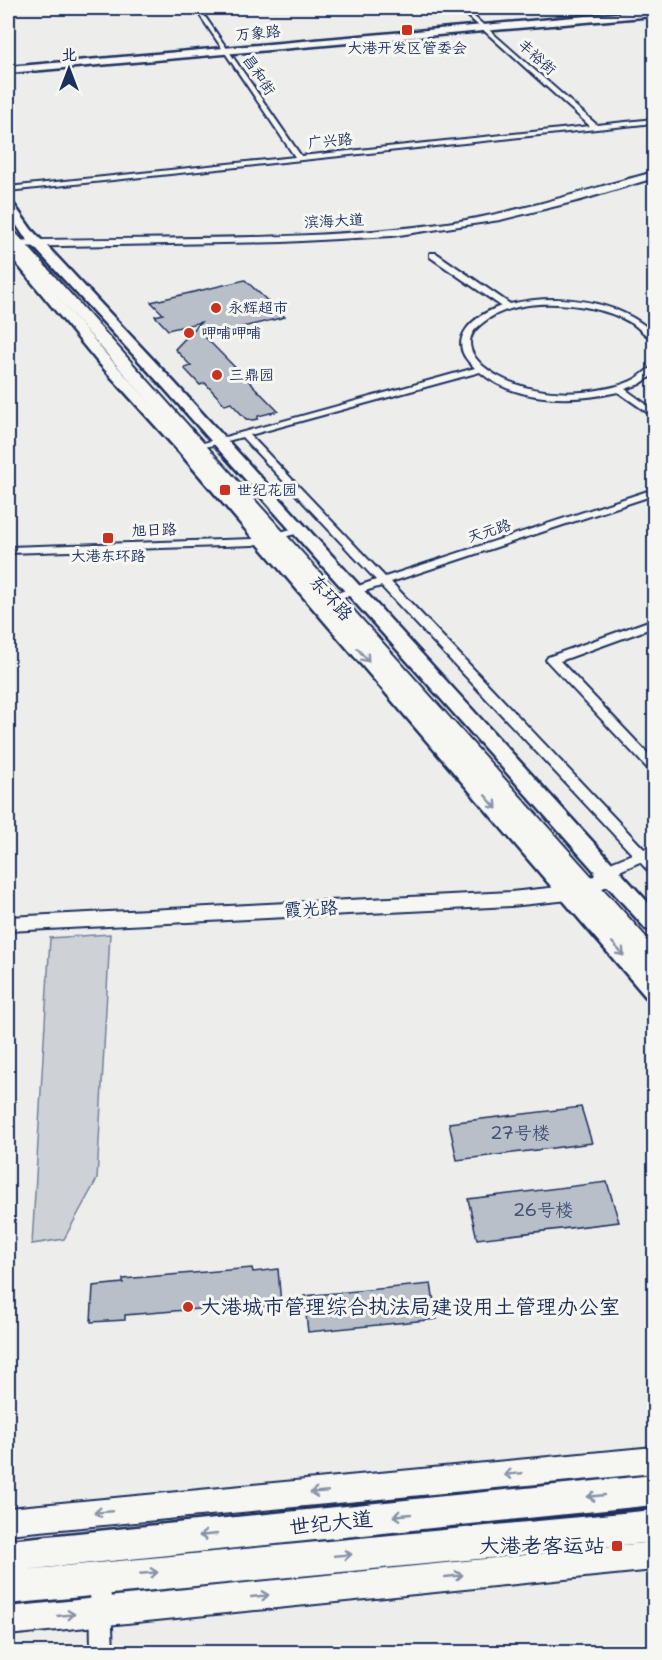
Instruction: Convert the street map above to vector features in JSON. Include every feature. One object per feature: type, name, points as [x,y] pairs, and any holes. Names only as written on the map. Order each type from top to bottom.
[{"type":"highway","points":[[8,219],[20,245]]},
{"type":"highway","name":"东环路","points":[[279,533],[343,595],[654,963]]},
{"type":"highway","name":"东环路","points":[[587,883],[654,940]]},
{"type":"main road","name":"万象路","points":[[9,68],[654,12]]},
{"type":"main road","name":"滨海大道","points":[[20,245],[298,238],[401,232],[522,213],[654,175]]},
{"type":"main road","name":"滨海大道","points":[[20,245],[298,243],[405,236],[525,217],[654,181]]},
{"type":"main road","points":[[8,204],[20,245],[101,357],[202,445],[279,533]]},
{"type":"main road","points":[[20,245],[202,445],[587,883],[654,990]]},
{"type":"main road","points":[[587,883],[654,923]]},
{"type":"main road","name":"霞光路","points":[[8,918],[506,893],[587,883]]},
{"type":"main road","name":"霞光路","points":[[8,924],[431,903],[587,883]]},
{"type":"main road","points":[[8,1521],[654,1460]]},
{"type":"main road","name":"世纪大道","points":[[8,1556],[654,1490]]},
{"type":"main road","name":"世纪大道","points":[[8,1588],[654,1526]]},
{"type":"main road","points":[[8,1621],[654,1556]]},
{"type":"street","name":"昌和街","points":[[197,8],[299,158]]},
{"type":"street","name":"丰裕街","points":[[461,8],[595,127]]},
{"type":"street","name":"广兴路","points":[[8,189],[654,121]]},
{"type":"street","points":[[433,255],[508,307]]},
{"type":"street","points":[[654,337],[641,325],[620,314],[593,306],[554,302],[508,307],[484,316],[469,329],[465,345],[472,361],[491,376],[519,388],[553,394],[589,395],[621,390],[644,380],[654,370]]},
{"type":"street","points":[[641,325],[654,321]]},
{"type":"street","points":[[202,445],[482,369]]},
{"type":"street","points":[[621,390],[654,414]]},
{"type":"street","points":[[244,434],[383,582],[648,853],[654,868]]},
{"type":"street","name":"天元路","points":[[343,595],[654,492]]},
{"type":"street","name":"旭日路","points":[[8,545],[279,533]]},
{"type":"street","name":"旭日路","points":[[8,550],[279,533]]},
{"type":"street","points":[[654,623],[552,660],[654,767]]},
{"type":"street","name":"霞光路","points":[[587,883],[648,853]]},
{"type":"street","points":[[100,1578],[102,1653]]},
{"type":"shaded area","points":[[110,934],[97,1179],[64,1239],[32,1244],[50,938]]},
{"type":"building","points":[[245,280],[285,317],[204,336],[278,411],[258,416],[258,419],[253,420],[246,419],[231,403],[225,405],[205,383],[200,385],[184,368],[191,366],[175,349],[201,322],[168,330],[155,316],[163,314],[151,302]]},
{"type":"building","points":[[581,1107],[592,1143],[457,1160],[449,1123]]},
{"type":"building","points":[[607,1182],[619,1222],[477,1239],[468,1199]]},
{"type":"building","name":"大港城市管理综合执法局建设用土管理办公室","points":[[252,1268],[253,1272],[278,1269],[281,1305],[247,1308],[247,1305],[125,1315],[125,1320],[91,1322],[93,1286],[123,1283],[123,1279]]},
{"type":"building","points":[[431,1284],[437,1319],[308,1332],[304,1296]]},
{"type":"place","name":"大港开发区管委会","points":[[407,30]]},
{"type":"place","name":"永辉超市","points":[[216,308]]},
{"type":"place","name":"呷哺呷哺","points":[[189,333]]},
{"type":"place","name":"三鼎园","points":[[217,375]]},
{"type":"place","name":"世纪花园","points":[[225,490]]},
{"type":"place","name":"大港东环路","points":[[108,538]]},
{"type":"place","name":"大港城市管理综合执法局建设用土管理办公室","points":[[188,1307]]},
{"type":"place","name":"大港老客运站","points":[[617,1546]]}]
